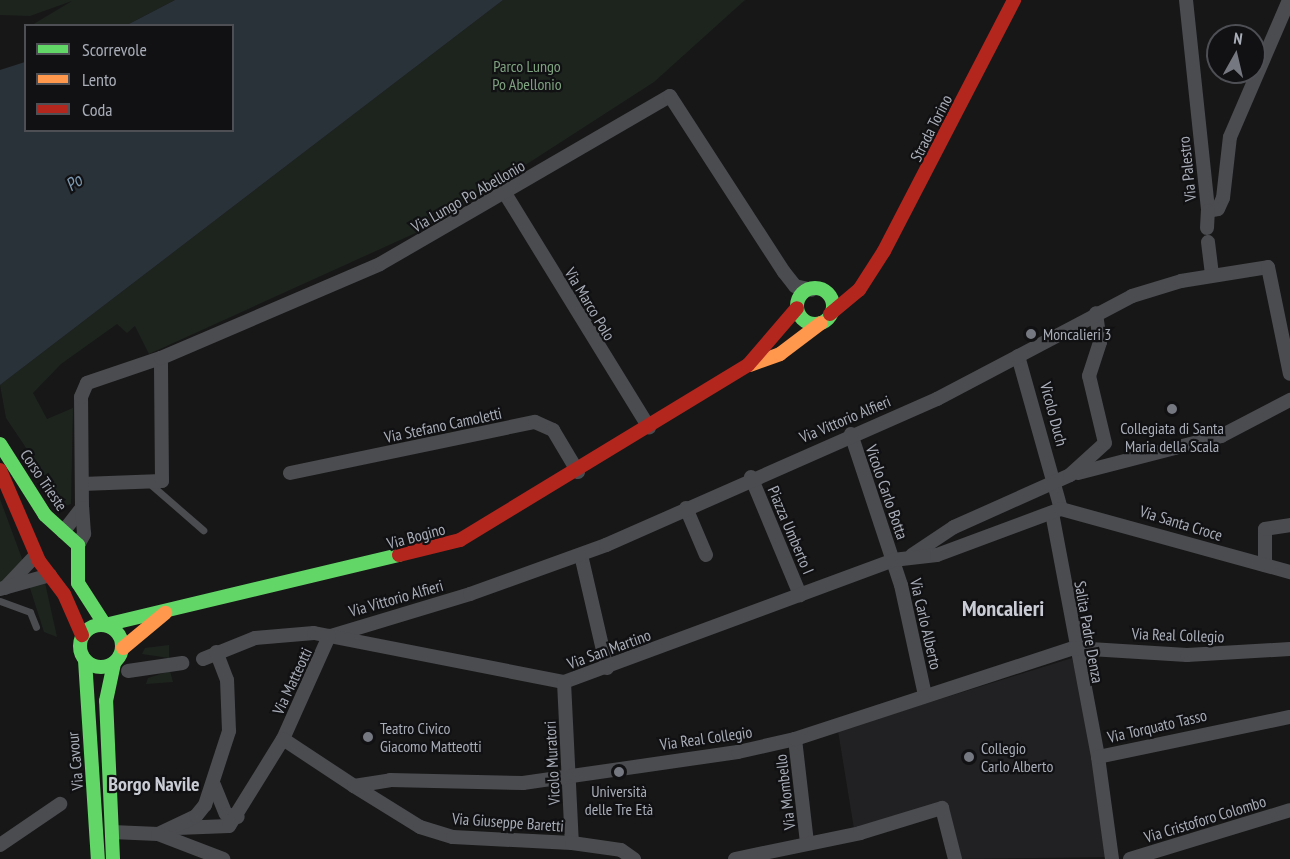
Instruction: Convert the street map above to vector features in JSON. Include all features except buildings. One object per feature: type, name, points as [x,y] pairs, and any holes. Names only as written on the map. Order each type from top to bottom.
[{"type":"main road","name":"Strada Torino","points":[[648,427],[748,365],[780,354],[858,290],[1014,0]]},
{"type":"main road","name":"Strada Torino","points":[[748,365],[797,307],[819,289],[846,284],[872,267]]},
{"type":"main road","points":[[797,307],[804,324],[827,317],[834,296],[819,289]]},
{"type":"main road","name":"Via Bogino","points":[[105,625],[434,550],[484,529],[648,427]]},
{"type":"main road","name":"Corso Trieste","points":[[0,444],[63,532],[78,545]]},
{"type":"main road","name":"Corso Trieste","points":[[0,470],[36,555],[50,575],[82,636]]},
{"type":"main road","points":[[36,555],[44,537],[63,532]]},
{"type":"main road","points":[[78,545],[78,583],[105,625],[120,636],[123,648],[114,664],[101,667],[85,660],[82,636],[105,625]]},
{"type":"main road","name":"Via Bogino","points":[[123,648],[166,612]]},
{"type":"main road","name":"Via Cavour","points":[[85,660],[98,859]]},
{"type":"main road","name":"Via Cavour","points":[[114,664],[106,701],[114,859]]},
{"type":"street","name":"Via Palestro","points":[[1186,0],[1208,211],[1218,209],[1223,198],[1230,137],[1289,0]]},
{"type":"street","name":"Via Lungo Po Abellonio","points":[[82,484],[83,390],[104,375],[161,358],[380,264],[506,195],[670,96],[784,272],[795,286],[819,289]]},
{"type":"street","name":"Via Marco Polo","points":[[506,195],[648,427]]},
{"type":"street","points":[[1208,211],[1212,273]]},
{"type":"street","name":"Via Vittorio Alfieri","points":[[330,636],[580,555],[851,434],[1018,356],[1132,296],[1212,273],[1268,267],[1290,374]]},
{"type":"street","name":"Via Lungo Po Abellonio","points":[[784,272],[797,307]]},
{"type":"street","points":[[1070,475],[1105,443],[1089,376],[1100,342],[1096,313]]},
{"type":"street","name":"Vicolo Duch","points":[[1018,356],[1056,482],[1056,511]]},
{"type":"street","points":[[78,545],[84,534],[82,484],[162,481],[161,358]]},
{"type":"street","points":[[912,555],[954,527],[1070,475],[1221,436],[1290,400]]},
{"type":"street","name":"Via Stefano Camoletti","points":[[290,473],[535,422],[553,430],[578,472]]},
{"type":"street","name":"Vicolo Carlo Botta","points":[[851,434],[893,560]]},
{"type":"street","name":"Piazza Umberto I","points":[[752,477],[800,595]]},
{"type":"street","points":[[63,532],[82,508]]},
{"type":"street","points":[[686,508],[706,555]]},
{"type":"street","points":[[912,555],[937,555],[1056,511]]},
{"type":"street","name":"Via Santa Croce","points":[[1056,511],[1290,572]]},
{"type":"street","name":"Salita Padre Denza","points":[[1056,511],[1074,648],[1098,757]]},
{"type":"street","points":[[1265,565],[1265,529],[1290,525]]},
{"type":"street","points":[[2,593],[36,555]]},
{"type":"street","points":[[580,555],[608,668]]},
{"type":"street","name":"Via San Martino","points":[[203,659],[255,638],[330,636],[471,663],[524,679],[564,682],[608,668],[893,560],[912,555]]},
{"type":"street","name":"Via Carlo Alberto","points":[[893,560],[925,695]]},
{"type":"street","points":[[2,593],[50,575]]},
{"type":"street","name":"Via Matteotti","points":[[283,739],[330,636]]},
{"type":"street","name":"Via Real Collegio","points":[[354,786],[390,780],[523,783],[570,772],[738,752],[795,739],[1074,648],[1187,655],[1290,649]]},
{"type":"street","points":[[158,834],[177,828],[196,816],[214,785],[229,730],[227,680],[216,652]]},
{"type":"street","points":[[128,671],[182,663]]},
{"type":"street","name":"Vicolo Muratori","points":[[564,682],[572,843]]},
{"type":"street","name":"Via Torquato Tasso","points":[[1112,859],[1098,757],[1290,717]]},
{"type":"street","points":[[177,828],[218,828],[238,817],[274,745],[283,739],[354,786]]},
{"type":"street","name":"Via Mombello","points":[[795,739],[807,842]]},
{"type":"street","points":[[214,785],[226,814],[238,817]]},
{"type":"street","name":"Via Giuseppe Baretti","points":[[354,786],[420,827],[453,837],[572,843],[621,850],[634,859]]},
{"type":"street","points":[[0,845],[60,804]]},
{"type":"street","points":[[735,859],[807,842],[861,833],[942,808],[955,859]]},
{"type":"street","name":"Via Cristoforo Colombo","points":[[1130,859],[1290,810]]},
{"type":"street","points":[[112,832],[158,834],[223,859]]},
{"type":"lane","points":[[147,482],[202,530]]},
{"type":"lane","points":[[2,593],[30,612],[36,627]]},
{"type":"shaded area","name":"Collegio Carlo Alberto","points":[[1072,658],[1097,761],[1109,857],[958,859],[944,807],[854,829],[838,731]]},
{"type":"green space","points":[[0,0],[175,0],[129,24],[34,24],[72,1],[30,16],[0,15]]},
{"type":"green space","name":"Parco Lungo Po Abellonio","points":[[503,0],[745,0],[654,82],[431,226],[149,354],[135,326],[127,333],[117,324],[61,364],[33,393],[47,419],[73,408],[71,504],[65,506],[6,418],[0,385]]},
{"type":"green space","points":[[0,499],[24,564],[0,584]]},
{"type":"green space","points":[[44,578],[57,637],[44,632],[29,585]]},
{"type":"green space","points":[[169,645],[169,658],[142,654],[145,648]]},
{"type":"green space","points":[[170,671],[173,682],[146,684],[148,678]]},
{"type":"water","name":"Po","points":[[175,0],[503,0],[0,385],[0,70],[24,62],[24,132],[234,132],[234,24],[129,24]]},
{"type":"traffic: fast","points":[[815,288],[828,293],[833,306],[828,319],[815,324],[802,319],[797,306],[802,293],[815,288]]},
{"type":"traffic: fast","points":[[0,444],[45,515],[78,545],[78,583],[105,625]]},
{"type":"traffic: fast","points":[[105,625],[399,555]]},
{"type":"traffic: fast","points":[[101,625],[109,626],[116,631],[121,638],[122,646],[121,654],[116,661],[109,666],[101,667],[93,666],[86,661],[81,654],[80,646],[81,638],[86,631],[93,626],[101,625]]},
{"type":"traffic: fast","points":[[85,660],[98,859]]},
{"type":"traffic: fast","points":[[113,859],[106,701],[114,664]]},
{"type":"traffic: slow","points":[[750,365],[780,354],[821,323]]},
{"type":"traffic: slow","points":[[123,648],[165,613]]},
{"type":"traffic: jam","points":[[830,314],[859,290],[884,251],[1014,0]]},
{"type":"traffic: jam","points":[[399,555],[460,540],[748,365],[797,308]]},
{"type":"traffic: jam","points":[[0,470],[39,561],[64,594],[82,635]]},
{"type":"place","name":"Moncalieri 3","points":[[1031,334]]},
{"type":"place","name":"Collegiata di Santa Maria della Scala","points":[[1172,409]]},
{"type":"place","name":"Teatro Civico Giacomo Matteotti","points":[[368,737]]},
{"type":"place","name":"Collegio Carlo Alberto","points":[[969,757]]},
{"type":"place","name":"Università delle Tre Età","points":[[619,772]]},
{"type":"district","name":"Moncalieri","points":[[1003,609]]},
{"type":"district","name":"Borgo Navile","points":[[154,784]]}]
